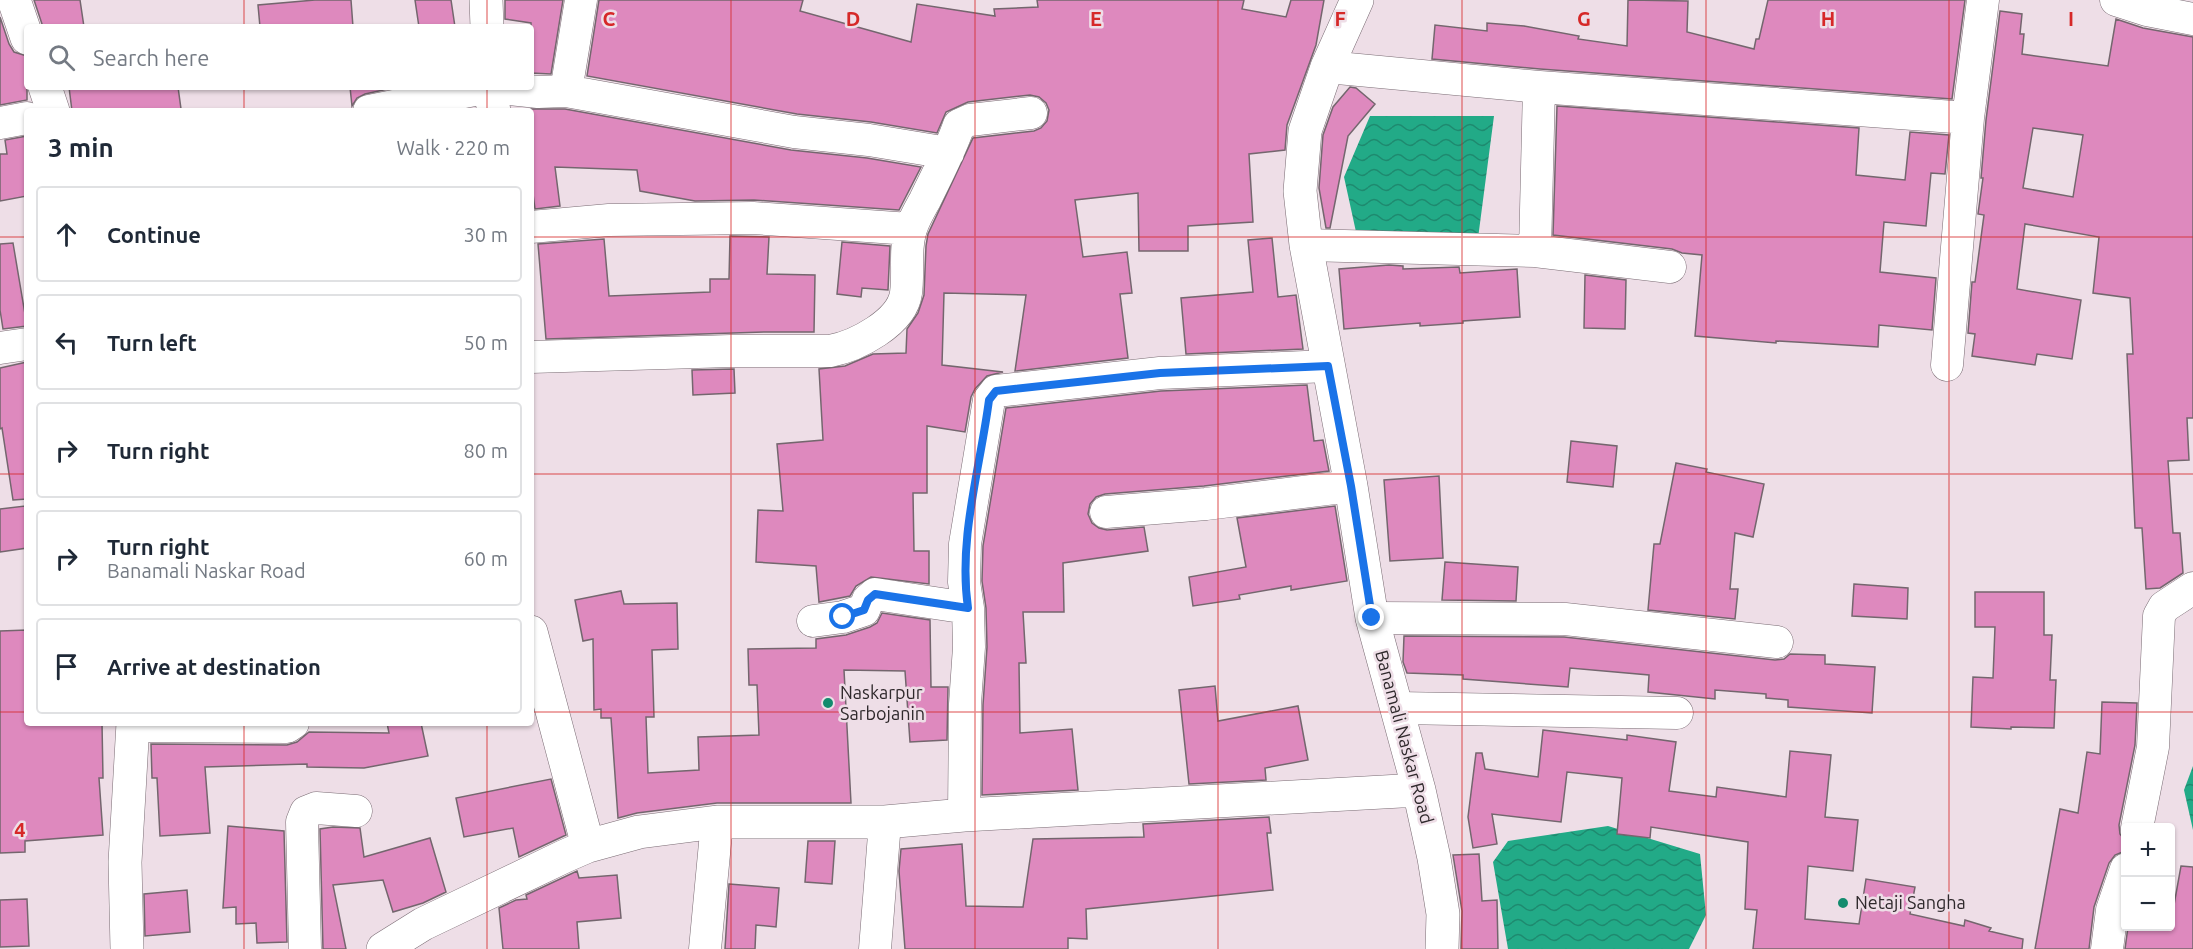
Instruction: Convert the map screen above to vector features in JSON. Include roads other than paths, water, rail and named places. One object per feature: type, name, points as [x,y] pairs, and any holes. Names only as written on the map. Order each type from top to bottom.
[{"type":"street","points":[[14,0],[24,29]]},
{"type":"street","points":[[486,0],[487,24]]},
{"type":"street","points":[[566,91],[581,0]]},
{"type":"street","name":"Banamali Naskar Road","points":[[1357,0],[1327,67],[1305,131],[1300,191],[1306,245],[1351,486],[1372,618],[1398,708],[1434,858],[1443,914],[1442,949]]},
{"type":"street","points":[[1947,365],[1968,118],[1983,0]]},
{"type":"street","points":[[2116,0],[2147,10],[2193,19]]},
{"type":"street","points":[[1327,67],[1539,87],[1968,118]]},
{"type":"street","points":[[1535,251],[1539,87]]},
{"type":"street","points":[[46,90],[52,108]]},
{"type":"street","points":[[384,108],[474,90]]},
{"type":"street","points":[[490,90],[493,108]]},
{"type":"street","points":[[518,90],[566,91],[794,132],[869,140],[948,153]]},
{"type":"street","points":[[534,357],[813,351],[845,348],[882,327],[901,307],[906,295],[910,229],[948,153],[959,125],[970,120],[1032,113]]},
{"type":"street","points":[[0,123],[24,119]]},
{"type":"street","points":[[534,227],[609,220],[753,218],[910,229]]},
{"type":"street","points":[[1306,245],[1535,251],[1670,267]]},
{"type":"street","points":[[0,348],[24,344]]},
{"type":"street","points":[[964,815],[968,608],[964,582],[965,544],[989,400],[996,391],[1160,373],[1328,366]]},
{"type":"street","points":[[1106,512],[1206,504],[1351,486]]},
{"type":"street","points":[[2138,823],[2152,747],[2159,616],[2164,608],[2193,588]]},
{"type":"street","points":[[813,621],[854,614],[864,610],[868,600],[875,594],[968,608]]},
{"type":"street","points":[[1372,618],[1565,619],[1777,642]]},
{"type":"street","points":[[534,643],[588,846]]},
{"type":"street","points":[[1398,708],[1677,713]]},
{"type":"street","points":[[127,949],[125,862],[133,726]]},
{"type":"street","points":[[236,726],[288,726]]},
{"type":"street","points":[[382,949],[423,924],[588,846],[639,832],[717,822],[885,822],[964,815],[1419,790]]},
{"type":"street","points":[[305,949],[302,822],[306,812],[316,808],[357,811]]},
{"type":"street","points":[[705,949],[717,822]]},
{"type":"street","points":[[875,949],[885,822]]},
{"type":"street","points":[[2108,949],[2112,910],[2123,877]]},
{"type":"water","points":[[1370,116],[1494,116],[1477,246],[1358,241],[1344,177]]},
{"type":"water","points":[[2193,766],[2193,830],[2184,790]]},
{"type":"water","points":[[1608,826],[1700,854],[1706,915],[1689,949],[1508,949],[1493,862],[1508,841]]},
{"type":"place","name":"Naskarpur Sarbojanin","points":[[828,703]]},
{"type":"place","name":"Netaji Sangha","points":[[1843,903]]}]
